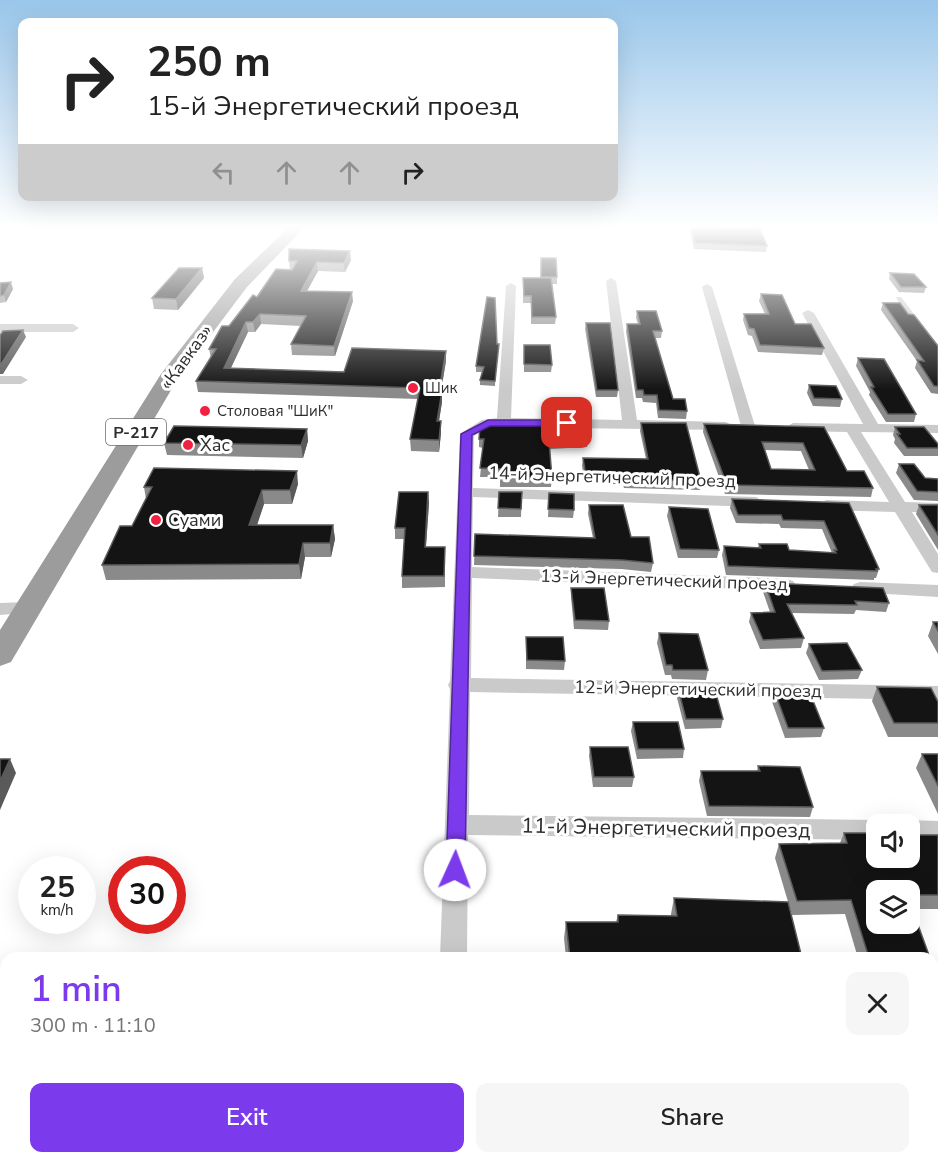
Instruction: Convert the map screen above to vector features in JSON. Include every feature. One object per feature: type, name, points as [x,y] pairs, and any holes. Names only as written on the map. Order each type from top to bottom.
[{"type":"highway","name":"«Кавказ»","points":[[0,655],[168,378],[243,281]]},
{"type":"street","points":[[611,281],[630,424]]},
{"type":"street","points":[[504,422],[511,286]]},
{"type":"street","points":[[706,287],[748,426]]},
{"type":"street","points":[[808,313],[873,428]]},
{"type":"street","points":[[0,328],[73,328]]},
{"type":"street","points":[[0,380],[21,380]]},
{"type":"street","points":[[453,952],[467,434],[488,423],[504,422],[938,429]]},
{"type":"street","points":[[850,427],[938,568]]},
{"type":"street","name":"14-й Энергетический проезд","points":[[465,492],[774,502]]},
{"type":"street","points":[[808,504],[938,508]]},
{"type":"street","name":"13-й Энергетический проезд","points":[[462,572],[807,586]]},
{"type":"street","points":[[843,587],[938,591]]},
{"type":"street","points":[[0,609],[28,608]]},
{"type":"street","name":"12-й Энергетический проезд","points":[[459,685],[938,693]]},
{"type":"street","name":"11-й Энергетический проезд","points":[[457,825],[866,830]]},
{"type":"street","points":[[920,830],[938,831]]},
{"type":"lane","points":[[899,298],[925,332]]},
{"type":"building","points":[[167,281],[191,281],[176,299],[152,298]]},
{"type":"building","points":[[268,281],[306,281],[301,291],[352,292],[334,346],[291,344],[306,316],[260,314],[253,322],[246,322],[224,368],[344,372],[352,348],[446,351],[439,391],[442,391],[437,421],[441,421],[439,440],[410,439],[420,388],[196,381],[216,349],[209,349],[222,326],[229,326],[253,295],[257,297]]},
{"type":"building","points":[[523,281],[551,281],[556,317],[532,317],[531,296],[524,296]]},
{"type":"building","points":[[897,281],[921,281],[926,287],[901,287]]},
{"type":"building","points":[[11,282],[4,295],[0,296],[0,283]]},
{"type":"building","points":[[761,294],[782,295],[795,324],[811,324],[824,348],[760,345],[754,329],[749,328],[744,314],[769,314]]},
{"type":"building","points":[[487,297],[495,298],[497,344],[499,344],[495,381],[480,380],[484,367],[476,366]]},
{"type":"building","points":[[883,303],[900,303],[908,314],[914,315],[938,346],[938,386],[934,386],[917,360],[924,361]]},
{"type":"building","points":[[637,311],[656,311],[662,331],[653,331],[673,399],[685,399],[687,411],[659,410],[657,395],[644,395],[643,390],[637,390],[627,324],[640,324]]},
{"type":"building","points":[[586,323],[610,323],[618,390],[597,390]]},
{"type":"building","points":[[23,330],[0,366],[0,335],[3,331]]},
{"type":"building","points":[[524,345],[550,345],[552,365],[524,364]]},
{"type":"building","points":[[858,358],[884,359],[916,414],[888,414],[871,387],[874,387]]},
{"type":"building","points":[[809,385],[836,386],[842,399],[814,398]]},
{"type":"building","points":[[584,422],[588,439],[549,441],[552,478],[500,478],[501,469],[480,468],[484,439],[479,439],[480,427],[485,424]]},
{"type":"building","points":[[641,423],[686,423],[701,481],[586,476],[583,458],[648,459]]},
{"type":"building","points":[[704,424],[824,427],[847,471],[864,471],[873,488],[727,485]],"holes":[[[762,442],[803,443],[815,470],[771,469]]]},
{"type":"building","points":[[174,426],[307,429],[301,445],[164,443]]},
{"type":"building","points":[[895,427],[924,427],[938,444],[938,448],[907,448]]},
{"type":"building","points":[[899,464],[914,464],[925,478],[938,479],[938,492],[917,491]]},
{"type":"building","points":[[154,468],[297,471],[290,490],[262,490],[249,525],[333,525],[330,543],[303,543],[299,564],[102,565],[120,526],[132,526],[152,487],[144,487]]},
{"type":"building","points":[[399,492],[428,492],[425,547],[445,547],[444,576],[402,576],[405,528],[395,528]]},
{"type":"building","points":[[499,492],[522,492],[521,509],[498,508]]},
{"type":"building","points":[[549,493],[574,494],[574,510],[548,509]]},
{"type":"building","points":[[732,499],[849,503],[879,569],[876,569],[877,571],[728,566],[724,546],[761,548],[759,544],[787,544],[789,550],[836,553],[834,550],[837,550],[824,521],[783,520],[781,515],[738,515]]},
{"type":"building","points":[[589,505],[623,505],[631,537],[649,537],[653,563],[474,556],[475,534],[595,538]]},
{"type":"building","points":[[919,505],[938,505],[938,535]]},
{"type":"building","points":[[669,507],[708,509],[719,550],[680,549]]},
{"type":"building","points":[[765,583],[883,588],[889,603],[855,601],[857,605],[787,604],[804,638],[763,640],[751,613],[775,612]]},
{"type":"building","points":[[571,588],[604,588],[609,621],[575,620]]},
{"type":"building","points":[[659,633],[698,634],[708,670],[673,670],[672,665],[666,665]]},
{"type":"building","points":[[526,637],[563,637],[565,661],[527,660]]},
{"type":"building","points":[[847,643],[862,670],[822,671],[809,644]]},
{"type":"building","points":[[877,687],[931,688],[938,702],[938,723],[894,723]]},
{"type":"building","points":[[678,688],[715,690],[723,719],[686,719]]},
{"type":"building","points":[[774,690],[809,691],[824,728],[788,728]]},
{"type":"building","points":[[633,722],[678,722],[684,749],[638,749]]},
{"type":"building","points":[[590,747],[628,747],[634,777],[594,777]]},
{"type":"building","points":[[922,754],[938,754],[938,786]]},
{"type":"building","points":[[0,759],[10,759],[0,781]]},
{"type":"building","points":[[758,766],[800,767],[813,807],[709,806],[701,771],[760,771]]},
{"type":"building","points":[[844,833],[866,833],[866,868],[920,868],[920,835],[938,835],[938,895],[920,895],[920,880],[866,880],[866,934],[920,934],[920,930],[928,952],[867,952],[851,900],[797,901],[779,844],[847,843]]},
{"type":"building","points":[[674,898],[788,902],[800,952],[569,952],[566,922],[618,922],[618,915],[677,916]]},
{"type":"place","name":"Шик","points":[[413,388]]},
{"type":"place","name":"Столовая \"ШиК\"","points":[[205,411]]},
{"type":"place","name":"Хас","points":[[188,445]]},
{"type":"place","name":"Суами","points":[[156,520]]},
{"type":"route","points":[[455,870],[467,434],[488,423],[567,423]]}]
